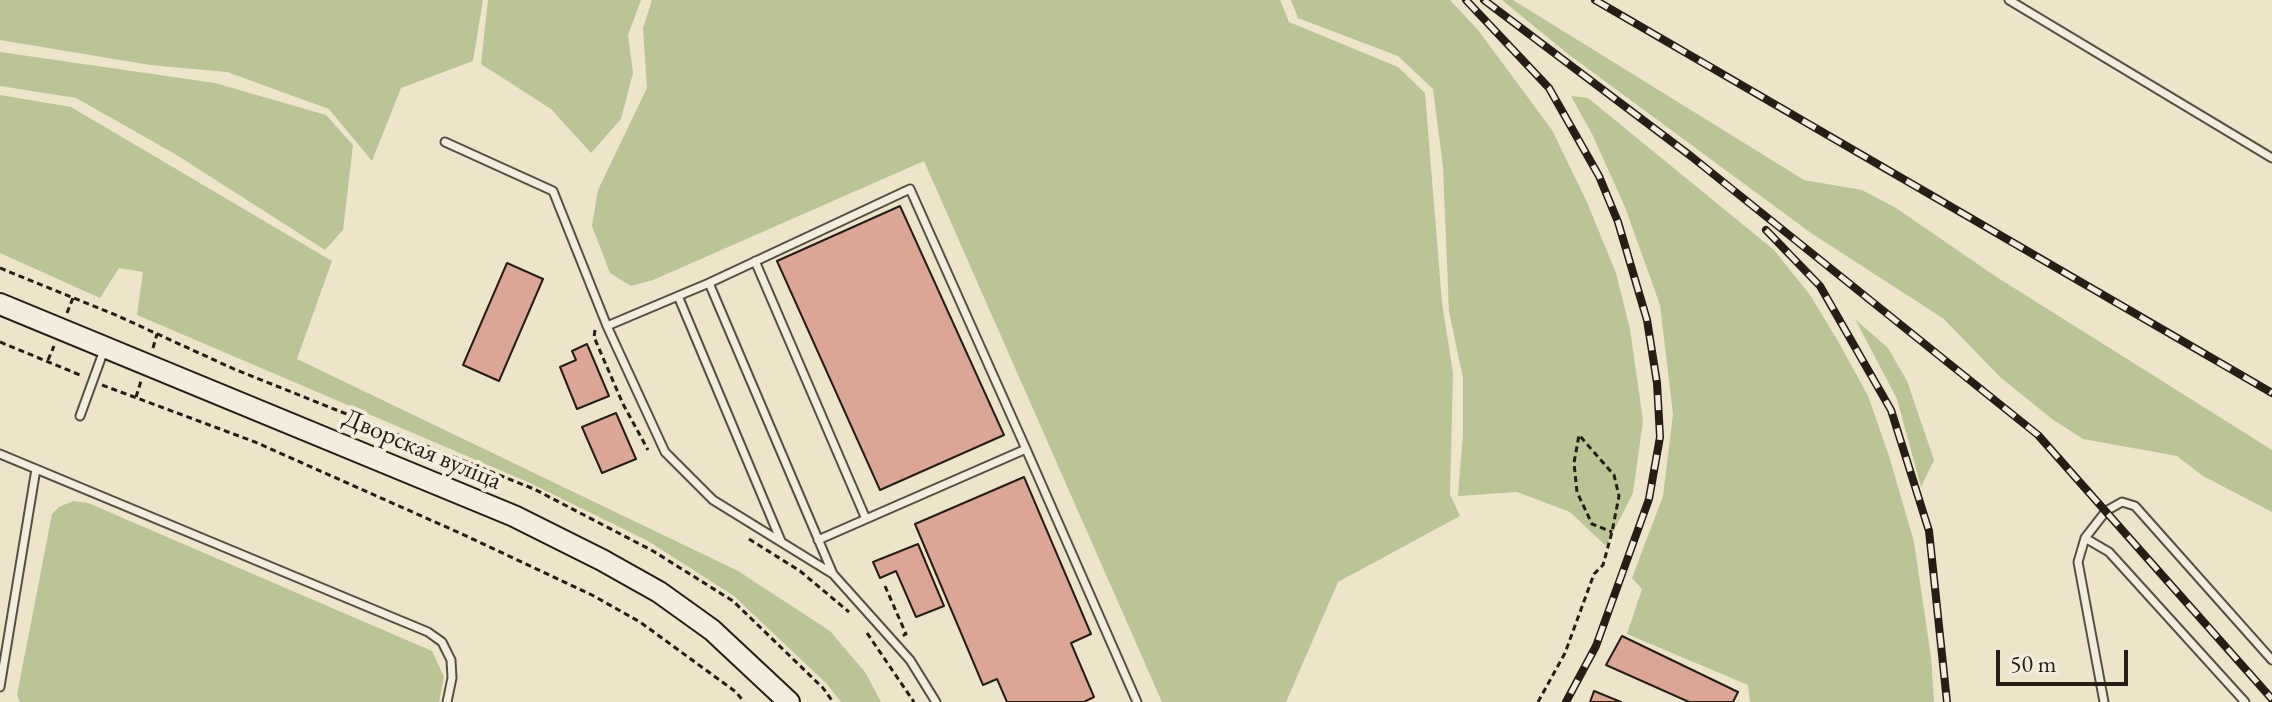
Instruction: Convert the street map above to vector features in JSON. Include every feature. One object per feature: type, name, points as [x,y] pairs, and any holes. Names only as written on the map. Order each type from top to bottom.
[{"type":"street","name":"Дворская вуліца","points":[[0,304],[503,511],[602,560],[659,592],[712,630],[789,702]]},
{"type":"lane","points":[[2009,0],[2272,158]]},
{"type":"lane","points":[[445,142],[553,191],[607,326],[665,452],[713,500],[833,574],[910,660],[936,702]]},
{"type":"lane","points":[[607,326],[709,283],[910,189],[1137,702]]},
{"type":"lane","points":[[755,261],[866,519]]},
{"type":"lane","points":[[709,283],[833,574]]},
{"type":"lane","points":[[678,296],[781,542]]},
{"type":"lane","points":[[80,416],[105,348]]},
{"type":"lane","points":[[818,540],[1026,449]]},
{"type":"lane","points":[[0,454],[428,632],[442,642],[451,660],[452,678],[447,702]]},
{"type":"lane","points":[[0,687],[36,469]]},
{"type":"lane","points":[[2104,702],[2078,562],[2085,538],[2106,511],[2122,502],[2135,506],[2272,660]]},
{"type":"lane","points":[[2085,538],[2109,552],[2245,702]]},
{"type":"path","points":[[0,268],[118,316],[234,369],[534,489],[653,551],[733,601],[823,688],[833,702]]},
{"type":"path","points":[[0,342],[255,442],[592,595],[640,622],[736,692],[744,702]]},
{"type":"path","points":[[1538,702],[1565,653],[1594,574],[1603,565],[1612,532],[1619,496],[1614,475],[1579,435],[1574,463],[1577,492],[1592,524],[1612,532]]},
{"type":"green space","points":[[0,0],[483,0],[473,61],[401,88],[372,161],[329,109],[227,72],[150,65],[0,40]]},
{"type":"green space","points":[[488,0],[641,0],[628,35],[633,73],[621,119],[591,153],[551,109],[481,64]]},
{"type":"green space","points":[[652,0],[1280,0],[1289,22],[1398,67],[1425,93],[1442,303],[1453,373],[1450,494],[1460,516],[1338,582],[1286,702],[1162,702],[924,161],[653,280],[631,286],[610,273],[592,226],[598,190],[647,88],[643,28]]},
{"type":"green space","points":[[1291,0],[1450,0],[1478,30],[1552,130],[1586,200],[1616,273],[1630,329],[1643,421],[1633,493],[1606,546],[1570,512],[1517,492],[1458,496],[1463,435],[1463,378],[1449,312],[1443,167],[1433,89],[1398,56],[1298,18]]},
{"type":"green space","points":[[1502,0],[1513,0],[1804,180],[1862,190],[1896,208],[1995,276],[2272,450],[2272,512],[2203,476],[2177,456],[2083,439],[2052,419],[2000,377],[1944,319],[1811,233],[1568,54]]},
{"type":"green space","points":[[0,52],[215,83],[326,115],[353,145],[343,230],[325,250],[175,154],[76,98],[0,86]]},
{"type":"green space","points":[[0,95],[71,107],[332,261],[297,359],[738,571],[830,631],[865,672],[881,702],[841,702],[827,684],[734,596],[648,541],[530,483],[137,315],[143,272],[119,268],[100,298],[0,253]]},
{"type":"green space","points":[[1571,96],[1588,98],[1774,250],[1810,295],[1838,341],[1868,396],[1914,542],[1931,657],[1934,702],[1750,702],[1748,685],[1627,634],[1642,589],[1632,578],[1663,496],[1673,414],[1660,305],[1625,207]]},
{"type":"green space","points":[[1855,319],[1888,348],[1907,381],[1934,460],[1921,487],[1897,399]]},
{"type":"green space","points":[[73,501],[88,503],[432,651],[444,677],[439,702],[20,702],[17,695],[52,514]]},
{"type":"building","points":[[900,206],[1004,435],[880,490],[777,261]]},
{"type":"building","points":[[507,263],[543,279],[499,381],[463,365]]},
{"type":"building","points":[[587,344],[609,396],[577,409],[560,367],[576,360],[572,351]]},
{"type":"building","points":[[616,413],[636,459],[602,473],[582,427]]},
{"type":"building","points":[[1024,477],[1091,634],[1071,643],[1094,697],[1084,702],[1007,702],[997,679],[983,685],[915,524]]},
{"type":"building","points":[[918,544],[944,606],[916,617],[896,571],[880,578],[873,562]]},
{"type":"building","points":[[1622,636],[1738,692],[1733,702],[1689,702],[1606,665]]},
{"type":"building","points":[[1594,691],[1621,702],[1590,702]]},
{"type":"railway","points":[[1466,0],[1549,88],[1599,176],[1618,222],[1647,320],[1657,383],[1660,437],[1649,499],[1596,646],[1566,702]]},
{"type":"railway","points":[[1484,0],[1692,157],[2038,435],[2272,699]]},
{"type":"railway","points":[[1595,0],[2272,393]]},
{"type":"railway","points":[[1766,230],[1820,286],[1891,410],[1929,531],[1947,702]]}]
